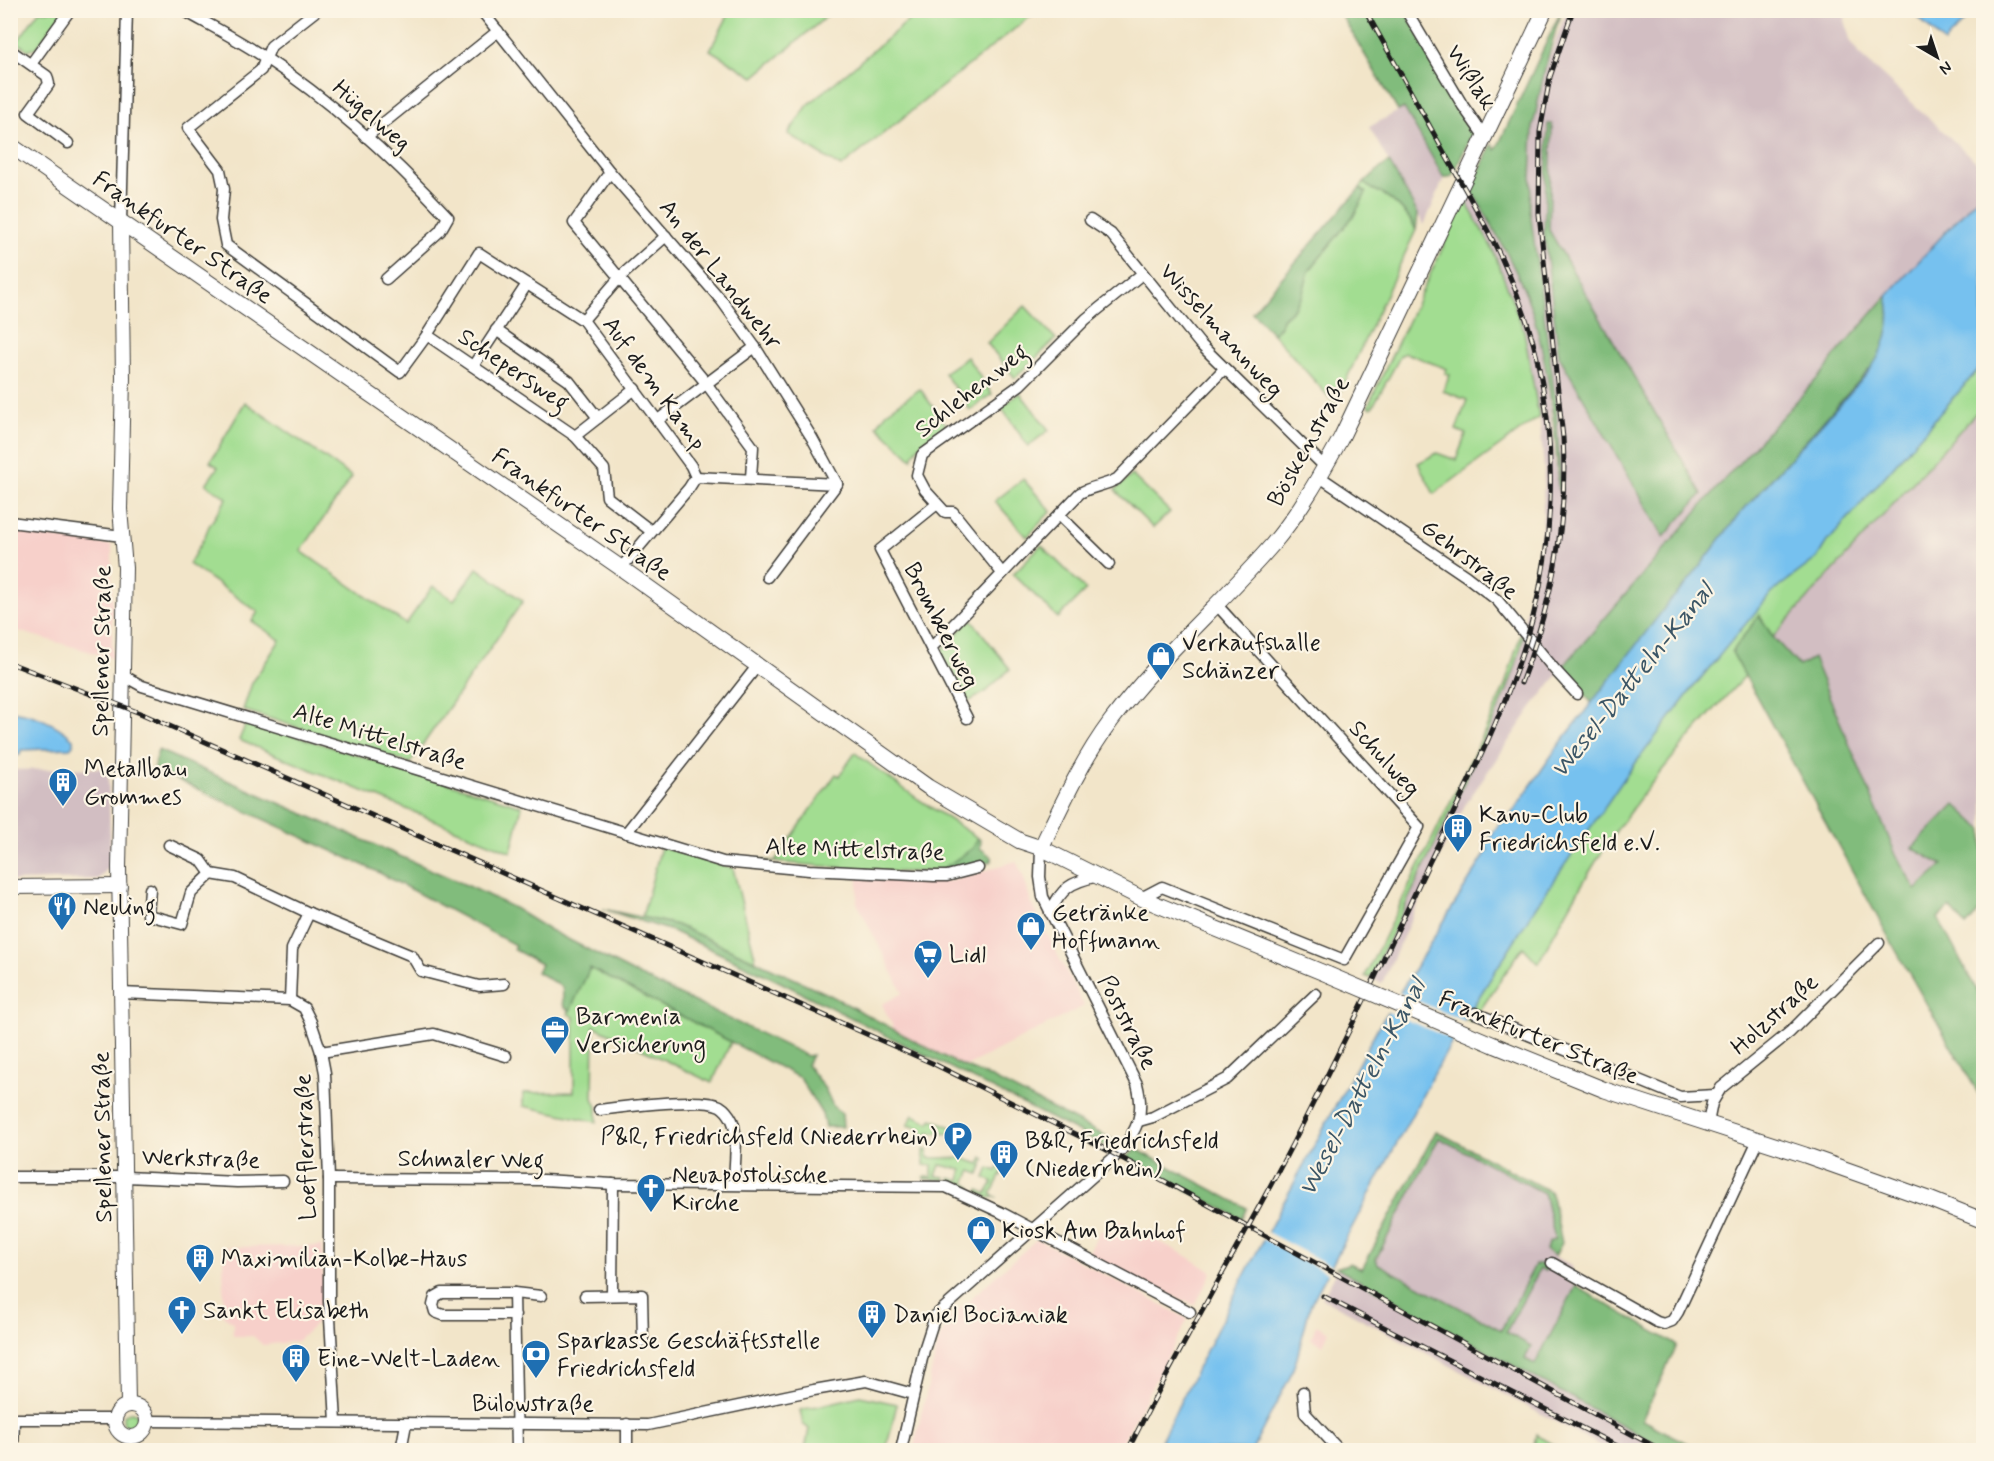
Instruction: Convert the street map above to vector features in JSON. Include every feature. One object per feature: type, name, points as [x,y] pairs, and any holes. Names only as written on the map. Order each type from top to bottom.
[{"type":"main road","name":"Böskenstraße","points":[[1041,848],[1078,770],[1112,721],[1138,688],[1272,545],[1303,505],[1322,472],[1545,10]]},
{"type":"main road","name":"Frankfurter Straße","points":[[10,145],[621,568],[928,787],[1020,841],[1041,848],[1141,897],[1605,1090],[1929,1199],[1983,1221]]},
{"type":"street","points":[[31,64],[70,10]]},
{"type":"street","points":[[121,222],[127,10]]},
{"type":"street","name":"Hügelweg","points":[[183,10],[266,58],[318,95],[405,172],[448,217],[440,231],[386,279]]},
{"type":"street","points":[[316,10],[271,46],[261,70],[188,128],[220,170],[224,189],[221,220],[226,245],[400,372],[427,335]]},
{"type":"street","name":"An der Landwehr","points":[[481,10],[610,172],[722,302],[755,347],[812,438],[837,484]]},
{"type":"street","name":"Wißlak","points":[[1406,10],[1463,106],[1484,136]]},
{"type":"street","points":[[366,137],[498,32]]},
{"type":"street","points":[[10,50],[46,76],[49,84],[28,113],[68,143]]},
{"type":"street","points":[[610,172],[574,223],[706,383],[753,447],[751,478]]},
{"type":"street","name":"Wisselmannweg","points":[[1090,220],[1111,234],[1200,344],[1322,472]]},
{"type":"street","name":"Spellener Straße","points":[[121,222],[123,378],[120,509],[125,568],[120,886],[128,1404]]},
{"type":"street","points":[[583,320],[620,277],[666,236]]},
{"type":"street","name":"Auf dem Kamp","points":[[427,335],[479,253],[583,320],[658,420],[691,466],[696,477],[621,568]]},
{"type":"street","name":"Schlehenweg","points":[[1002,573],[953,512],[945,512],[925,490],[917,475],[922,455],[1020,385],[1086,320],[1142,274]]},
{"type":"street","points":[[473,366],[527,284]]},
{"type":"street","points":[[496,330],[569,381],[598,418]]},
{"type":"street","name":"Schepersweg","points":[[427,335],[575,436],[635,389]]},
{"type":"street","points":[[658,420],[755,347]]},
{"type":"street","points":[[931,648],[1080,494],[1090,488],[1104,486],[1117,479],[1224,369]]},
{"type":"street","points":[[575,436],[604,469],[607,497],[651,531]]},
{"type":"street","name":"Gehrstraße","points":[[1322,472],[1497,600],[1577,694]]},
{"type":"street","points":[[696,477],[837,484]]},
{"type":"street","points":[[767,577],[837,484]]},
{"type":"street","name":"Brombeerweg","points":[[937,504],[880,550],[967,718]]},
{"type":"street","points":[[1059,515],[1109,564]]},
{"type":"street","points":[[10,522],[122,536]]},
{"type":"street","name":"Schulweg","points":[[1141,897],[1162,887],[1344,960],[1419,827],[1216,604]]},
{"type":"street","points":[[626,833],[758,665]]},
{"type":"street","name":"Alte Mittelstraße","points":[[124,676],[142,686],[723,862],[740,865],[934,876],[947,876],[978,868]]},
{"type":"street","points":[[169,845],[201,860],[211,874],[235,878],[309,913],[412,956],[422,971],[479,986],[504,984]]},
{"type":"street","name":"Poststraße","points":[[901,1450],[913,1394],[935,1316],[1119,1153],[1133,1137],[1139,1121],[1141,1099],[1137,1084],[1043,897],[1040,868],[1041,848]]},
{"type":"street","points":[[150,889],[148,915],[182,924],[191,893],[211,874]]},
{"type":"street","points":[[1050,913],[1060,893],[1068,886],[1081,879],[1098,876]]},
{"type":"street","points":[[10,887],[120,886]]},
{"type":"street","points":[[121,993],[290,1000],[292,949],[309,913]]},
{"type":"street","name":"Holzstraße","points":[[1715,1095],[1804,1019],[1880,943]]},
{"type":"street","points":[[1139,1121],[1153,1117],[1227,1079],[1316,994]]},
{"type":"street","name":"Loefflerstraße","points":[[290,1000],[304,1008],[311,1022],[325,1073],[329,1301],[336,1422]]},
{"type":"street","name":"Frankfurter Straße","points":[[1475,1013],[1680,1097],[1715,1095]]},
{"type":"street","name":"Loefflerstraße","points":[[321,1052],[434,1034],[506,1056]]},
{"type":"street","points":[[1708,1123],[1715,1095]]},
{"type":"street","points":[[599,1110],[647,1103],[685,1102],[719,1105],[727,1111],[735,1127],[734,1184]]},
{"type":"street","points":[[1552,1263],[1657,1322],[1664,1324],[1672,1321],[1697,1274],[1758,1140]]},
{"type":"street","name":"Werkstraße","points":[[10,1177],[283,1181]]},
{"type":"street","name":"Schmaler Weg","points":[[328,1179],[543,1180],[613,1184],[946,1188],[955,1190],[1031,1230]]},
{"type":"street","points":[[612,1295],[613,1184]]},
{"type":"street","points":[[1031,1230],[1190,1312]]},
{"type":"street","points":[[514,1315],[443,1315],[435,1312],[433,1305],[435,1298],[442,1293],[514,1293],[541,1296]]},
{"type":"street","points":[[514,1293],[518,1450]]},
{"type":"street","points":[[585,1296],[642,1294],[643,1342]]},
{"type":"street","name":"Bülowstraße","points":[[147,1421],[648,1425],[866,1381],[913,1394]]},
{"type":"street","points":[[1303,1392],[1305,1413],[1339,1450]]},
{"type":"street","points":[[128,1404],[142,1408],[147,1416],[144,1430],[131,1444],[117,1430],[115,1419],[119,1410],[128,1404]]},
{"type":"street","points":[[13,1450],[12,1419],[115,1419]]},
{"type":"street","points":[[401,1450],[406,1424]]},
{"type":"street","points":[[627,1424],[627,1450]]},
{"type":"shaded area","points":[[1567,11],[1846,11],[1845,20],[1851,43],[1861,56],[1983,168],[1983,191],[1887,296],[1827,368],[1730,473],[1579,648],[1532,707],[1465,805],[1382,983],[1370,978],[1486,737],[1505,692],[1522,646],[1521,634],[1538,561],[1543,515],[1544,468],[1540,421],[1532,375],[1524,331],[1508,288],[1493,250],[1465,200],[1471,189],[1517,274],[1531,309],[1547,380],[1558,490],[1561,489],[1556,404],[1530,210],[1533,126],[1545,68]],"holes":[[[1547,124],[1552,125],[1549,230],[1702,494],[1664,536],[1559,356],[1544,234]]]},
{"type":"shaded area","points":[[1404,108],[1444,178],[1424,225],[1369,127]]},
{"type":"shaded area","points":[[1983,405],[1983,830],[1954,804],[1912,849],[1944,865],[1917,890],[1896,855],[1814,659],[1800,667],[1773,637]]},
{"type":"shaded area","points":[[11,531],[112,545],[112,658],[11,629]]},
{"type":"shaded area","points":[[108,768],[111,865],[98,879],[11,881],[10,770]]},
{"type":"shaded area","points":[[1016,861],[1032,905],[1084,1006],[964,1067],[894,1029],[882,1004],[903,993],[857,903],[858,876],[951,881]]},
{"type":"shaded area","points":[[1439,1137],[1544,1193],[1555,1239],[1548,1253],[1573,1266],[1566,1280],[1576,1286],[1535,1364],[1525,1359],[1506,1333],[1540,1268],[1535,1265],[1501,1330],[1378,1264],[1376,1259]]},
{"type":"shaded area","points":[[1118,1220],[1187,1256],[1212,1272],[1195,1305],[1134,1281],[1082,1253],[1089,1252],[1100,1231],[1112,1231]]},
{"type":"shaded area","points":[[1037,1239],[1188,1319],[1118,1450],[913,1450],[938,1343],[949,1318]]},
{"type":"shaded area","points":[[322,1246],[324,1321],[318,1322],[297,1341],[263,1345],[253,1336],[233,1336],[233,1322],[224,1316],[223,1247]]},
{"type":"shaded area","points":[[1338,1269],[1667,1450],[1609,1450],[1322,1298]]},
{"type":"shaded area","points":[[1316,1325],[1329,1332],[1323,1345],[1311,1339]]},
{"type":"green space","points":[[921,10],[1037,11],[841,167],[788,134],[808,105]]},
{"type":"green space","points":[[39,11],[61,11],[62,13],[37,47],[28,50],[17,42]]},
{"type":"green space","points":[[735,11],[833,11],[754,77],[710,50],[728,16]]},
{"type":"green space","points":[[1339,11],[1405,11],[1474,130],[1452,176],[1444,178],[1404,108],[1398,111]]},
{"type":"green space","points":[[1561,11],[1545,68],[1533,126],[1530,210],[1556,404],[1561,490],[1558,490],[1556,446],[1550,398],[1542,351],[1531,308],[1504,247],[1471,189],[1492,144],[1496,150]]},
{"type":"green space","points":[[1548,124],[1552,124],[1549,230],[1702,494],[1664,537],[1559,356],[1544,234]]},
{"type":"green space","points":[[1389,162],[1418,214],[1416,230],[1409,218],[1394,202],[1364,183]]},
{"type":"green space","points":[[1364,183],[1394,202],[1409,218],[1416,230],[1335,404],[1273,334],[1280,326],[1282,319],[1302,296],[1309,271],[1354,215],[1366,193],[1360,188]]},
{"type":"green space","points":[[1360,188],[1366,193],[1354,215],[1309,271],[1302,296],[1282,319],[1280,326],[1273,334],[1252,312]]},
{"type":"green space","points":[[1465,200],[1493,250],[1524,331],[1539,417],[1434,494],[1418,463],[1437,453],[1456,460],[1466,434],[1456,430],[1467,400],[1443,391],[1450,375],[1445,373],[1447,369],[1406,353],[1401,355],[1373,406],[1371,408],[1368,406]]},
{"type":"green space","points":[[1887,296],[1888,330],[1876,362],[1738,516],[1592,703],[1561,669],[1730,473],[1827,368]]},
{"type":"green space","points":[[1025,306],[1056,339],[1015,378],[987,343]]},
{"type":"green space","points":[[967,357],[992,394],[970,410],[944,373]]},
{"type":"green space","points":[[1983,364],[1983,405],[1773,637],[1759,615],[1732,652],[1745,676],[1683,745],[1626,817],[1591,870],[1538,963],[1523,947],[1472,1022],[1465,1019],[1566,861],[1625,777],[1695,685],[1768,597],[1817,558],[1824,546]]},
{"type":"green space","points":[[920,389],[947,426],[921,444],[912,459],[877,426],[888,411]]},
{"type":"green space","points":[[1020,393],[1049,430],[1028,446],[1001,407]]},
{"type":"green space","points":[[245,402],[352,477],[301,551],[406,624],[433,586],[454,600],[477,568],[523,601],[410,763],[243,710],[252,683],[280,640],[252,621],[258,612],[189,564],[227,498],[206,484],[218,467],[210,462]]},
{"type":"green space","points":[[1132,475],[1170,512],[1153,528],[1115,490]]},
{"type":"green space","points":[[1023,479],[1051,511],[1027,537],[995,501]]},
{"type":"green space","points":[[1041,545],[1086,590],[1058,618],[1013,574]]},
{"type":"green space","points":[[1759,615],[1773,637],[1799,666],[1813,658],[1896,855],[1916,890],[1943,865],[1912,848],[1955,804],[1983,830],[1983,907],[1966,926],[1950,907],[1938,918],[1983,1002],[1983,1102],[1894,947],[1732,652]]},
{"type":"green space","points":[[971,619],[1010,669],[984,693],[966,703],[962,700],[939,653]]},
{"type":"green space","points":[[1521,634],[1523,636],[1515,668],[1496,714],[1370,978],[1365,976],[1485,731],[1504,688]]},
{"type":"green space","points":[[247,721],[522,806],[511,852],[239,740]]},
{"type":"green space","points":[[158,750],[475,889],[638,975],[807,1056],[812,1055],[807,1065],[825,1089],[833,1106],[842,1114],[843,1127],[825,1127],[822,1114],[800,1078],[590,968],[570,1011],[566,1009],[563,1003],[562,987],[537,972],[541,964],[513,949],[515,945],[378,872],[154,769]]},
{"type":"green space","points":[[855,753],[918,799],[978,838],[973,848],[942,870],[956,871],[896,872],[737,859],[775,861],[836,774],[839,776]]},
{"type":"green space","points":[[978,838],[981,840],[980,848],[992,857],[992,861],[956,871],[941,870],[973,848]]},
{"type":"green space","points":[[661,847],[733,868],[756,961],[677,925],[642,917]]},
{"type":"green space","points":[[603,909],[677,925],[828,994],[954,1062],[992,1078],[1119,1143],[1112,1149],[774,979],[672,931]]},
{"type":"green space","points":[[590,968],[731,1042],[712,1083],[594,1026],[593,1098],[597,1107],[597,1122],[523,1106],[523,1093],[574,1092],[574,1017],[568,1014]]},
{"type":"green space","points":[[913,1115],[930,1123],[932,1119],[971,1135],[968,1143],[961,1141],[961,1134],[928,1133],[927,1139],[924,1139],[922,1129],[908,1125]]},
{"type":"green space","points":[[1436,1131],[1551,1192],[1562,1243],[1555,1256],[1546,1250],[1548,1243],[1555,1239],[1544,1193],[1439,1138],[1376,1259],[1378,1264],[1501,1330],[1535,1265],[1540,1264],[1547,1268],[1545,1271],[1540,1269],[1506,1332],[1531,1346],[1525,1359],[1535,1364],[1576,1286],[1677,1345],[1642,1420],[1700,1450],[1667,1450],[1336,1268],[1350,1263],[1362,1269]]},
{"type":"green space","points":[[962,1149],[966,1149],[964,1159],[980,1164],[983,1157],[985,1159],[979,1174],[971,1171],[965,1183],[972,1188],[971,1190],[950,1181],[950,1178],[960,1181],[962,1170],[940,1165],[936,1176],[945,1177],[945,1180],[924,1179],[924,1177],[932,1177],[932,1165],[924,1165],[924,1150],[927,1150],[928,1158],[960,1158]]},
{"type":"green space","points":[[1136,1149],[1247,1208],[1241,1219],[1127,1157]]},
{"type":"green space","points":[[1003,1159],[1008,1161],[991,1194],[996,1197],[988,1198],[977,1193],[979,1190],[986,1194],[993,1182],[985,1178],[989,1168],[997,1171]]},
{"type":"green space","points":[[860,1396],[897,1404],[886,1450],[805,1450],[809,1429],[803,1424],[800,1410]]},
{"type":"green space","points":[[131,1412],[137,1414],[139,1420],[137,1426],[131,1428],[125,1426],[123,1420],[125,1414]]},
{"type":"green space","points":[[1536,1435],[1562,1450],[1533,1450]]},
{"type":"water","points":[[1912,11],[1974,11],[1944,43]]},
{"type":"water","name":"Wesel-Datteln-Kanal","points":[[1983,191],[1983,364],[1824,546],[1817,558],[1768,597],[1695,685],[1628,773],[1535,908],[1465,1019],[1310,1306],[1297,1358],[1289,1379],[1252,1450],[1156,1450],[1245,1274],[1376,1031],[1488,850],[1484,847],[1501,821],[1505,823],[1556,749],[1738,516],[1867,374],[1883,347],[1889,327],[1887,296]]},
{"type":"water","points":[[11,711],[36,717],[52,724],[73,739],[73,745],[70,748],[21,750],[20,755],[11,755]]},
{"type":"pier","points":[[1397,992],[1467,1022],[1456,1041],[1385,1011]]},
{"type":"pier","points":[[1265,1231],[1335,1268],[1331,1275],[1261,1238]]},
{"type":"railway","points":[[1128,1450],[1301,1127],[1472,774],[1500,712],[1523,649],[1533,617],[1546,553],[1550,487],[1547,422],[1537,358],[1522,306],[1477,210],[1365,10]]},
{"type":"railway","points":[[1521,683],[1541,623],[1556,563],[1563,501],[1563,438],[1539,214],[1540,132],[1550,77],[1573,10]]},
{"type":"railway","points":[[10,663],[140,713],[932,1063],[1105,1149],[1661,1450]]},
{"type":"railway","points":[[1323,1296],[1625,1450]]},
{"type":"place","name":"Verkaufshalle Schänzer","points":[[1161,682]]},
{"type":"place","name":"Metallbau Grommes","points":[[63,808]]},
{"type":"place","name":"Kanu-Club Friedrichsfeld e.V.","points":[[1458,854]]},
{"type":"place","name":"Neuling","points":[[62,932]]},
{"type":"place","name":"Getränke Hoffmann","points":[[1031,952]]},
{"type":"place","name":"Lidl","points":[[928,980]]},
{"type":"place","name":"Barmenia Versicherung","points":[[555,1056]]},
{"type":"place","name":"P&R, Friedrichsfeld (Niederrhein)","points":[[958,1162]]},
{"type":"place","name":"B&R, Friedrichsfeld (Niederrhein)","points":[[1004,1180]]},
{"type":"place","name":"Neuapostolische Kirche","points":[[651,1214]]},
{"type":"place","name":"Kiosk Am Bahnhof","points":[[981,1256]]},
{"type":"place","name":"Maximilian-Kolbe-Haus","points":[[200,1284]]},
{"type":"place","name":"Sankt Elisabeth","points":[[182,1336]]},
{"type":"place","name":"Daniel Bocianiak","points":[[872,1340]]},
{"type":"place","name":"Sparkasse Geschäftsstelle Friedrichsfeld","points":[[536,1380]]},
{"type":"place","name":"Eine-Welt-Laden","points":[[296,1384]]}]
